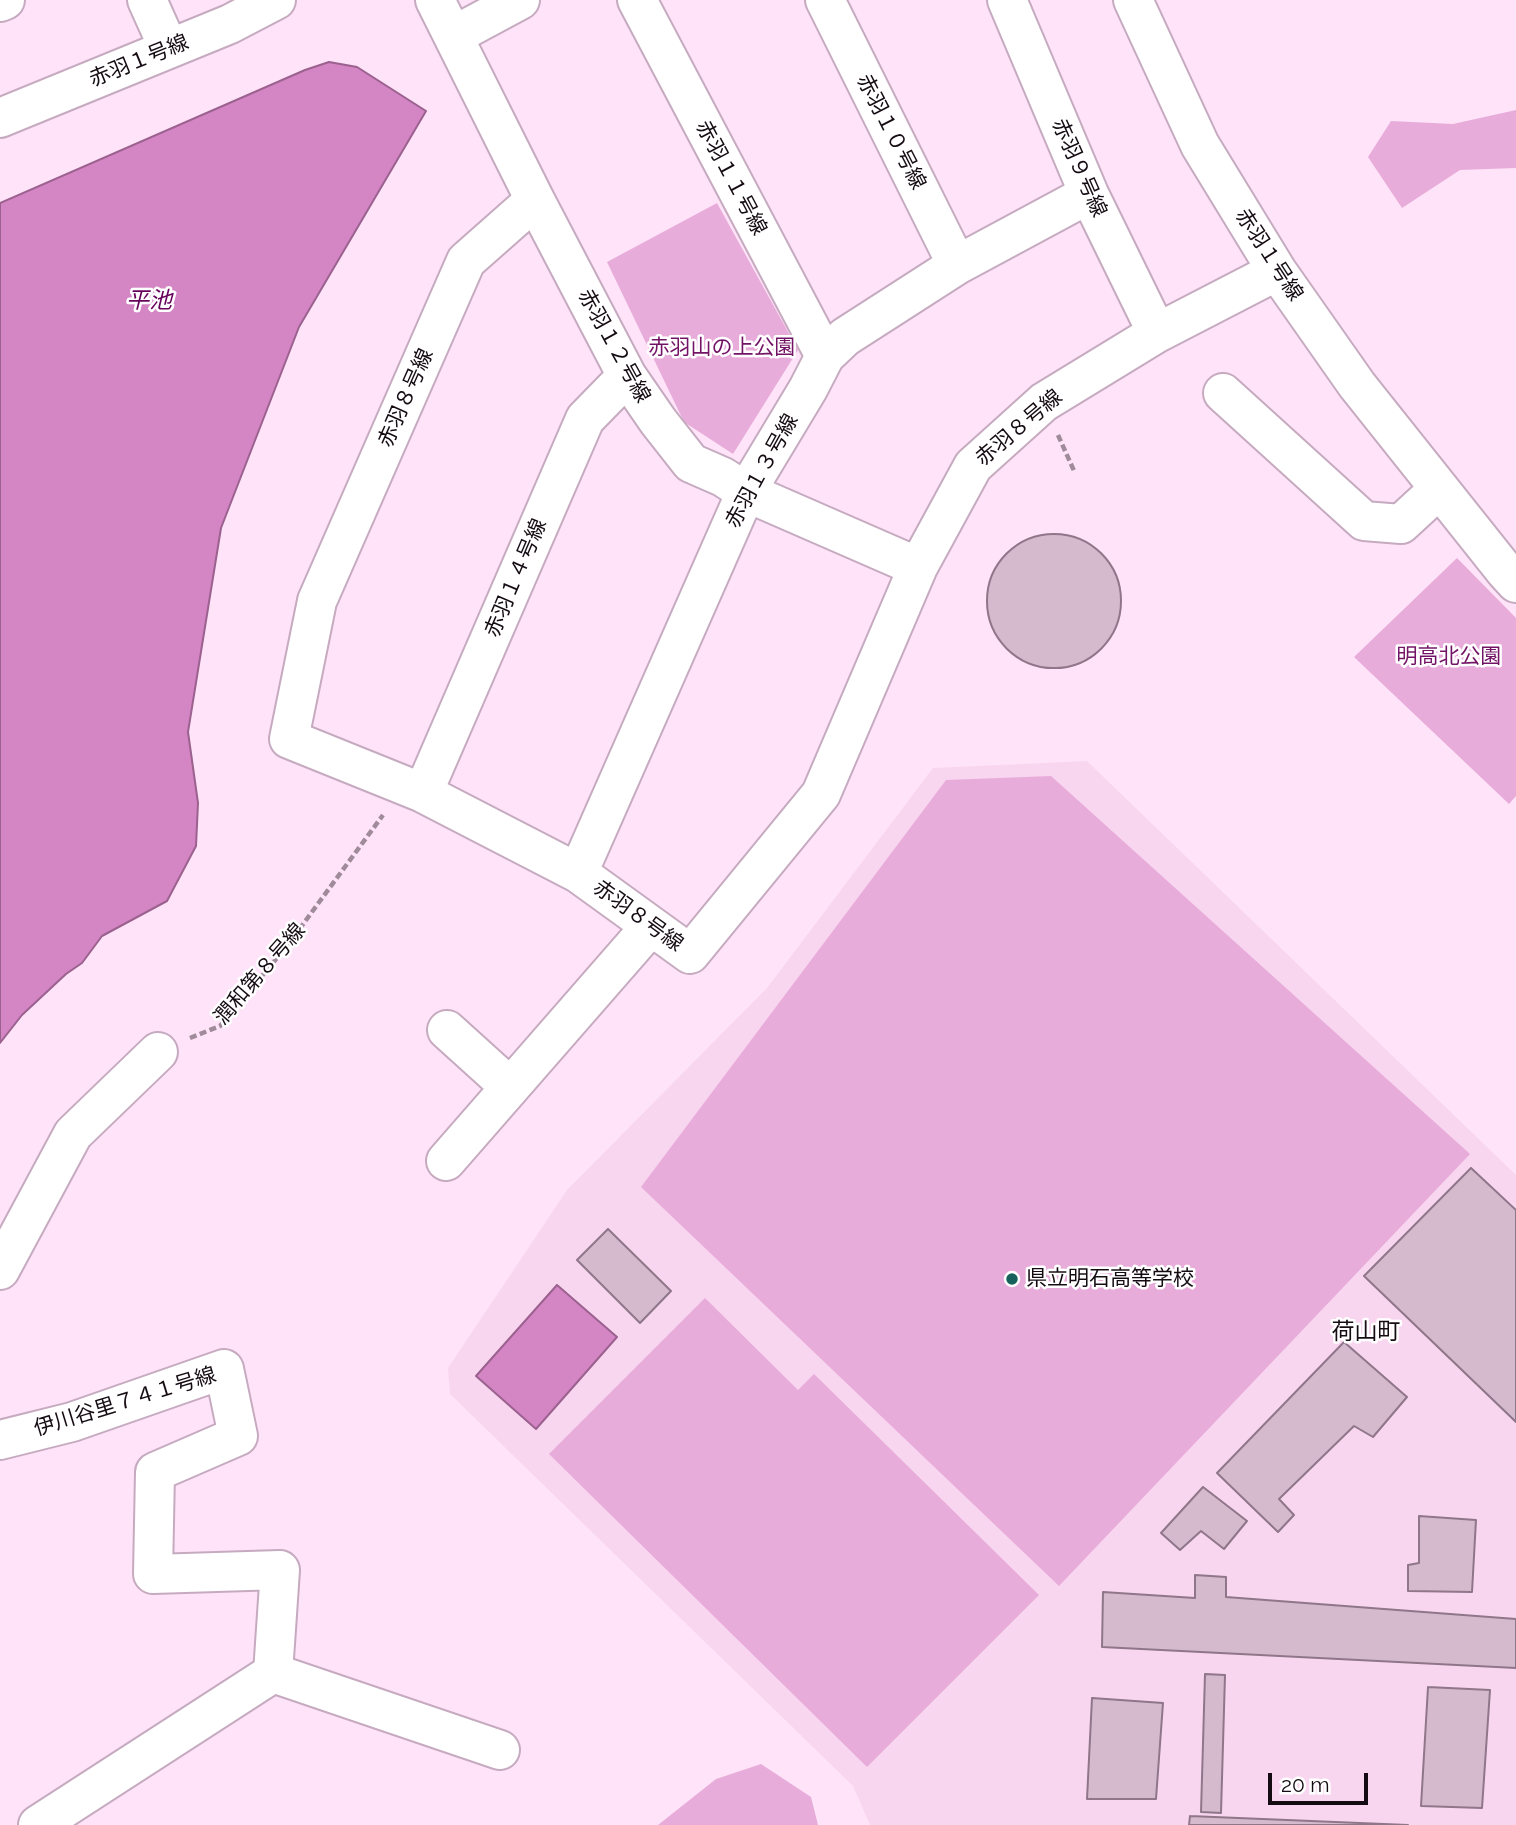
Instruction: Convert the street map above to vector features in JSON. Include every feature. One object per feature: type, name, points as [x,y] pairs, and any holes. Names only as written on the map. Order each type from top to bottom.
[{"type":"street","points":[[0,2],[5,0]]},
{"type":"street","points":[[147,0],[169,49]]},
{"type":"street","name":"赤羽１号線","points":[[0,118],[230,24],[276,0]]},
{"type":"street","name":"赤羽１２号線","points":[[435,0],[627,376],[691,463],[723,477],[746,492],[918,567]]},
{"type":"street","points":[[453,36],[520,0]]},
{"type":"street","name":"赤羽１１号線","points":[[637,0],[825,356]]},
{"type":"street","name":"赤羽１０号線","points":[[825,0],[957,265]]},
{"type":"street","name":"赤羽９号線","points":[[1007,0],[1089,194],[1157,333]]},
{"type":"street","name":"赤羽１号線","points":[[1133,0],[1200,145],[1277,271],[1357,385],[1516,583]]},
{"type":"street","name":"赤羽１３号線","points":[[578,873],[746,492],[825,356],[845,337],[957,265],[1089,194]]},
{"type":"street","name":"赤羽８号線","points":[[535,200],[466,261],[317,601],[289,739],[414,790],[578,873],[690,954],[821,794],[918,567],[972,466],[1044,401],[1157,333],[1277,271]]},
{"type":"street","name":"赤羽１４号線","points":[[414,790],[585,419],[627,376]]},
{"type":"street","points":[[1223,393],[1364,521],[1401,524],[1439,489]]},
{"type":"street","points":[[446,1161],[651,926]]},
{"type":"street","points":[[447,1030],[510,1087]]},
{"type":"street","points":[[0,1270],[73,1134],[158,1052]]},
{"type":"street","name":"伊川谷里７４１号線","points":[[0,1440],[72,1422],[224,1369],[238,1436],[155,1472],[153,1574],[280,1570],[273,1673]]},
{"type":"street","points":[[38,1825],[273,1673],[500,1750]]},
{"type":"path","name":"潤和第８号線","points":[[158,1052],[220,1026],[414,790]]},
{"type":"shaded area","name":"県立明石高等学校","points":[[1087,761],[1516,1175],[1516,1825],[870,1825],[853,1786],[450,1394],[448,1368],[567,1190],[767,988],[933,768]]},
{"type":"green space","points":[[1516,110],[1516,168],[1460,170],[1402,208],[1368,157],[1391,121],[1453,124]]},
{"type":"green space","name":"赤羽山の上公園","points":[[717,203],[798,350],[733,454],[684,422],[607,262]]},
{"type":"green space","name":"明高北公園","points":[[1457,558],[1516,618],[1516,796],[1509,804],[1354,657]]},
{"type":"green space","points":[[1051,776],[1470,1154],[1059,1586],[641,1187],[946,780]]},
{"type":"green space","points":[[705,1298],[798,1390],[814,1374],[1039,1595],[867,1767],[549,1454]]},
{"type":"green space","points":[[761,1764],[811,1797],[818,1825],[658,1825],[716,1779]]},
{"type":"water","name":"平池","points":[[329,62],[357,67],[426,111],[299,327],[221,528],[188,732],[198,803],[196,846],[167,901],[102,936],[82,963],[66,974],[22,1015],[0,1043],[0,203],[305,70]]},
{"type":"water","points":[[557,1285],[617,1337],[536,1429],[476,1376]]},
{"type":"building","points":[[1054,534],[1080,539],[1101,554],[1116,575],[1121,601],[1116,627],[1101,648],[1080,663],[1054,668],[1028,663],[1007,648],[992,627],[987,601],[992,575],[1007,554],[1028,539]]},
{"type":"building","points":[[1471,1168],[1516,1210],[1516,1422],[1364,1276]]},
{"type":"building","points":[[608,1229],[671,1291],[640,1323],[577,1260]]},
{"type":"building","points":[[1344,1342],[1407,1397],[1373,1437],[1354,1426],[1279,1499],[1294,1515],[1278,1532],[1217,1473]]},
{"type":"building","points":[[1203,1487],[1247,1521],[1224,1549],[1201,1531],[1180,1550],[1161,1533]]},
{"type":"building","points":[[1419,1516],[1476,1520],[1472,1592],[1408,1591],[1408,1565],[1419,1563]]},
{"type":"building","points":[[1195,1575],[1226,1577],[1226,1597],[1516,1619],[1516,1668],[1102,1647],[1103,1592],[1195,1598]]},
{"type":"building","points":[[1205,1674],[1225,1675],[1221,1813],[1201,1812]]},
{"type":"building","points":[[1428,1687],[1490,1690],[1482,1808],[1421,1806]]},
{"type":"building","points":[[1092,1698],[1163,1703],[1156,1799],[1087,1799]]},
{"type":"building","points":[[1190,1816],[1408,1825],[1189,1825]]},
{"type":"place","name":"県立明石高等学校","points":[[1012,1279]]},
{"type":"district","name":"荷山町","points":[[1366,1332]]}]
